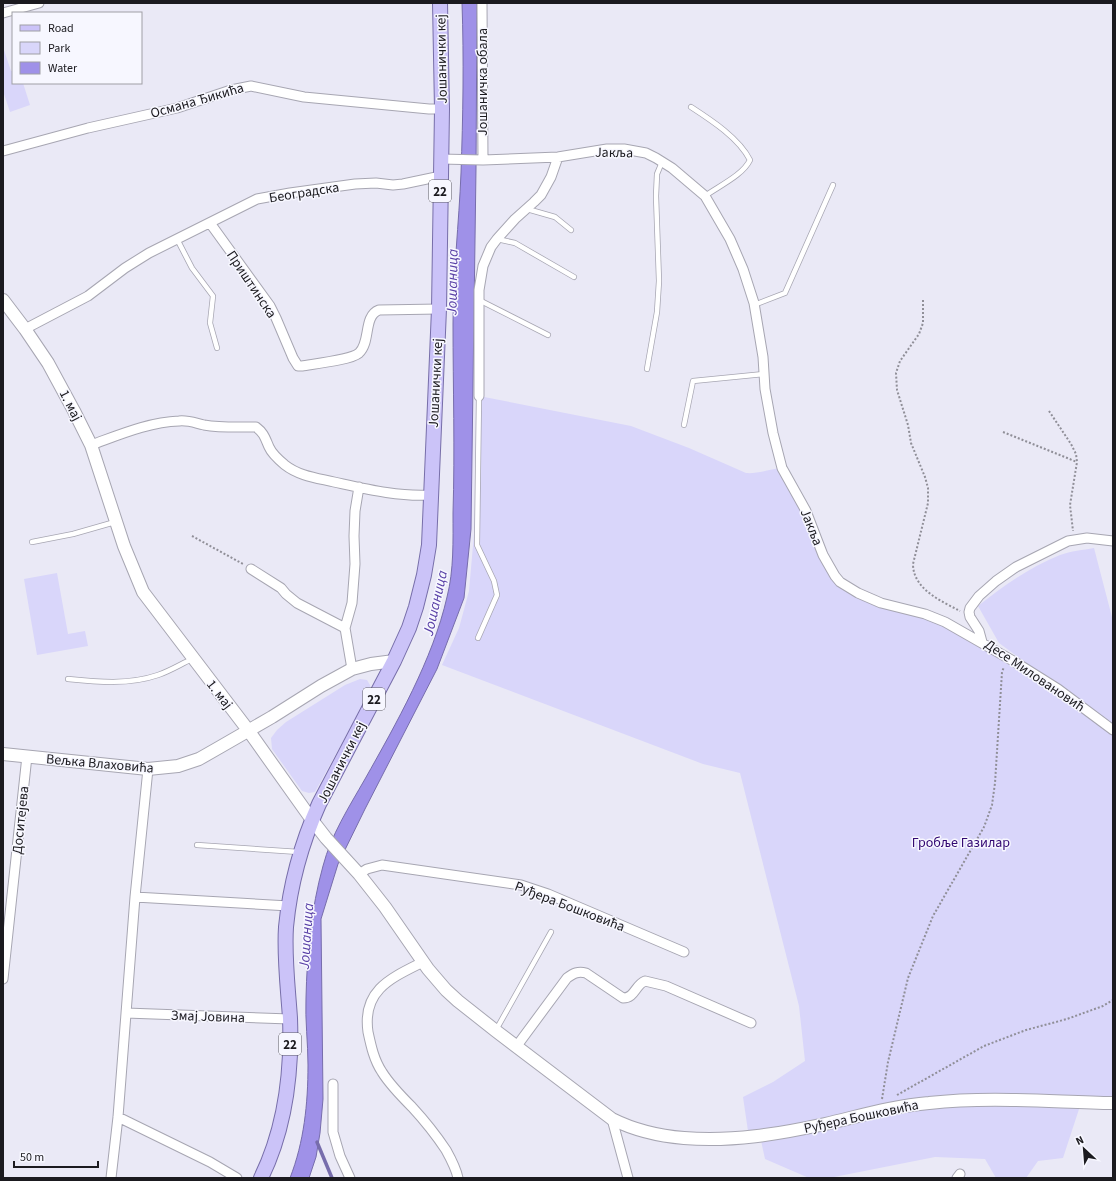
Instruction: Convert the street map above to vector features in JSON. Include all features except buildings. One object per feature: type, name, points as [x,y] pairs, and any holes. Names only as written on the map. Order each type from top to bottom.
[{"type":"main road","name":"Јошанички кеј","points":[[312,820],[326,790],[394,661],[409,628],[424,575],[429,545],[439,309],[441,176],[446,160],[442,109],[440,3]]},
{"type":"main road","name":"22","points":[[261,1178],[271,1153],[284,1105],[289,1069],[290,1019],[286,947],[289,906],[301,852],[312,820]]},
{"type":"street","points":[[3,13],[39,3]]},
{"type":"street","name":"Јошаничка обала","points":[[481,160],[482,3]]},
{"type":"street","name":"Османа Ђикића","points":[[3,151],[88,128],[177,108],[231,90],[251,86],[304,97],[442,109]]},
{"type":"street","name":"Јакља","points":[[446,160],[558,157],[607,149],[624,149],[646,153],[662,162],[706,196],[730,239],[750,289],[760,334],[765,389],[773,433],[782,468],[806,511],[823,555],[835,576],[840,582],[858,594],[881,604],[934,617],[982,642]]},
{"type":"street","points":[[479,396],[479,290],[483,266],[491,247],[497,239],[515,219],[541,195],[558,157]]},
{"type":"street","name":"Београдска","points":[[25,329],[88,296],[130,264],[257,200],[270,196],[355,184],[398,184],[441,176]]},
{"type":"street","name":"Приштинска","points":[[210,223],[270,306],[298,366],[347,358],[358,354],[366,340],[372,314],[379,310],[439,309]]},
{"type":"street","name":"1. мај","points":[[3,300],[25,329],[58,381],[91,445],[115,522],[134,574],[143,592],[248,730]]},
{"type":"street","points":[[91,445],[127,432],[157,424],[178,421],[187,421],[202,425],[230,428],[256,426],[262,431],[269,448],[274,454],[292,470],[312,478],[370,489],[381,493],[431,495]]},
{"type":"street","points":[[352,669],[345,628],[352,603],[355,564],[355,511],[359,487]]},
{"type":"street","points":[[969,612],[970,608],[979,596],[996,580],[1036,556],[1074,539],[1087,538],[1113,540]]},
{"type":"street","points":[[251,569],[282,588],[286,594],[297,603],[345,628]]},
{"type":"street","name":"Десе Миловановић","points":[[969,612],[970,617],[979,631],[982,642],[1069,697],[1113,730]]},
{"type":"street","points":[[355,870],[312,820],[248,730],[352,669],[371,664],[394,661]]},
{"type":"street","name":"Вељка Влаховића","points":[[3,754],[148,769],[166,768],[199,759],[248,730]]},
{"type":"street","name":"Доситејева","points":[[3,979],[27,756]]},
{"type":"street","points":[[111,1178],[118,1117],[135,897],[148,769]]},
{"type":"street","name":"Руђера Бошковића","points":[[355,870],[382,866],[521,885],[548,894],[684,952]]},
{"type":"street","name":"Руђера Бошковића","points":[[355,870],[385,907],[423,962],[446,990],[516,1047],[612,1119],[634,1128],[671,1137],[715,1139],[749,1138],[881,1110],[911,1105],[962,1100],[1113,1103]]},
{"type":"street","points":[[135,897],[289,906]]},
{"type":"street","points":[[423,962],[385,983],[373,996],[368,1011],[370,1041],[381,1072],[390,1084],[422,1118],[440,1142],[452,1160],[458,1178]]},
{"type":"street","points":[[516,1047],[567,978],[574,972],[586,973],[623,998],[628,998],[633,994],[638,985],[645,981],[666,986],[751,1023]]},
{"type":"street","name":"Змај Јовина","points":[[126,1013],[290,1019]]},
{"type":"street","points":[[333,1084],[333,1132],[340,1156],[350,1178]]},
{"type":"street","points":[[118,1117],[210,1162],[237,1178]]},
{"type":"street","points":[[612,1119],[628,1178]]},
{"type":"lane","points":[[691,106],[731,137],[746,152],[750,160],[747,166],[740,172],[706,196]]},
{"type":"lane","points":[[647,369],[657,312],[659,289],[656,196],[657,174],[662,162]]},
{"type":"lane","points":[[754,305],[785,292],[833,185]]},
{"type":"lane","points":[[527,209],[555,217],[571,230]]},
{"type":"lane","points":[[177,239],[192,268],[213,296],[210,323],[217,348]]},
{"type":"lane","points":[[497,239],[515,243],[574,277]]},
{"type":"lane","points":[[479,300],[548,335]]},
{"type":"lane","points":[[684,425],[693,381],[764,374]]},
{"type":"lane","points":[[478,638],[497,594],[494,581],[477,545],[479,396]]},
{"type":"lane","points":[[32,542],[72,534],[115,522]]},
{"type":"lane","points":[[68,679],[104,682],[140,680],[164,672],[193,658]]},
{"type":"lane","points":[[197,845],[301,852]]},
{"type":"lane","points":[[496,1031],[551,932]]},
{"type":"path","points":[[923,300],[924,323],[919,334],[900,361],[896,373],[897,390],[908,425],[911,443],[928,488],[928,503],[913,564],[913,572],[921,586],[931,595],[961,612],[969,612]]},
{"type":"path","points":[[1049,411],[1076,454],[1077,462],[1070,505],[1074,539]]},
{"type":"path","points":[[1003,432],[1077,462]]},
{"type":"path","points":[[192,536],[225,553],[251,569]]},
{"type":"path","points":[[881,1110],[888,1062],[908,978],[933,916],[984,827],[992,805],[995,782],[1002,672],[1007,657]]},
{"type":"path","points":[[895,1096],[984,1046],[1026,1030],[1067,1019],[1103,1006],[1113,1000]]},
{"type":"green space","points":[[3,47],[12,71],[12,84],[23,84],[30,105],[10,112],[3,91]]},
{"type":"green space","name":"Гробље Газилар","points":[[479,396],[631,426],[689,448],[746,473],[755,473],[782,468],[841,582],[982,642],[1113,730],[1113,1103],[1081,1103],[1063,1158],[1038,1161],[1026,1178],[996,1178],[985,1159],[935,1157],[829,1178],[809,1178],[765,1159],[760,1136],[749,1138],[743,1097],[773,1082],[805,1061],[799,1006],[740,773],[703,764],[442,665],[459,628],[469,591],[474,534]]},
{"type":"green space","points":[[1094,548],[1113,621],[1113,727],[999,643],[978,606],[1007,584],[1038,565],[1064,554]]},
{"type":"green space","points":[[57,573],[68,634],[85,631],[88,646],[37,655],[24,579]]},
{"type":"green space","points":[[360,679],[367,680],[371,690],[315,792],[309,793],[302,791],[272,749],[271,738],[286,722],[345,685]]},
{"type":"water","points":[[462,3],[477,3],[471,529],[464,598],[437,669],[338,864],[321,919],[323,1099],[320,1133],[316,1157],[309,1178],[290,1178],[299,1151],[306,1108],[308,1065],[306,1006],[307,965],[315,899],[323,866],[326,855],[341,821],[401,714],[423,667],[441,620],[451,576],[454,466],[453,305],[462,152]]},
{"type":"waterway","points":[[317,1142],[332,1178]]},
{"type":"water label","name":"Јошаница","points":[[452,282]]},
{"type":"water label","name":"Јошаница","points":[[435,603]]},
{"type":"water label","name":"Јошаница","points":[[306,936]]}]
